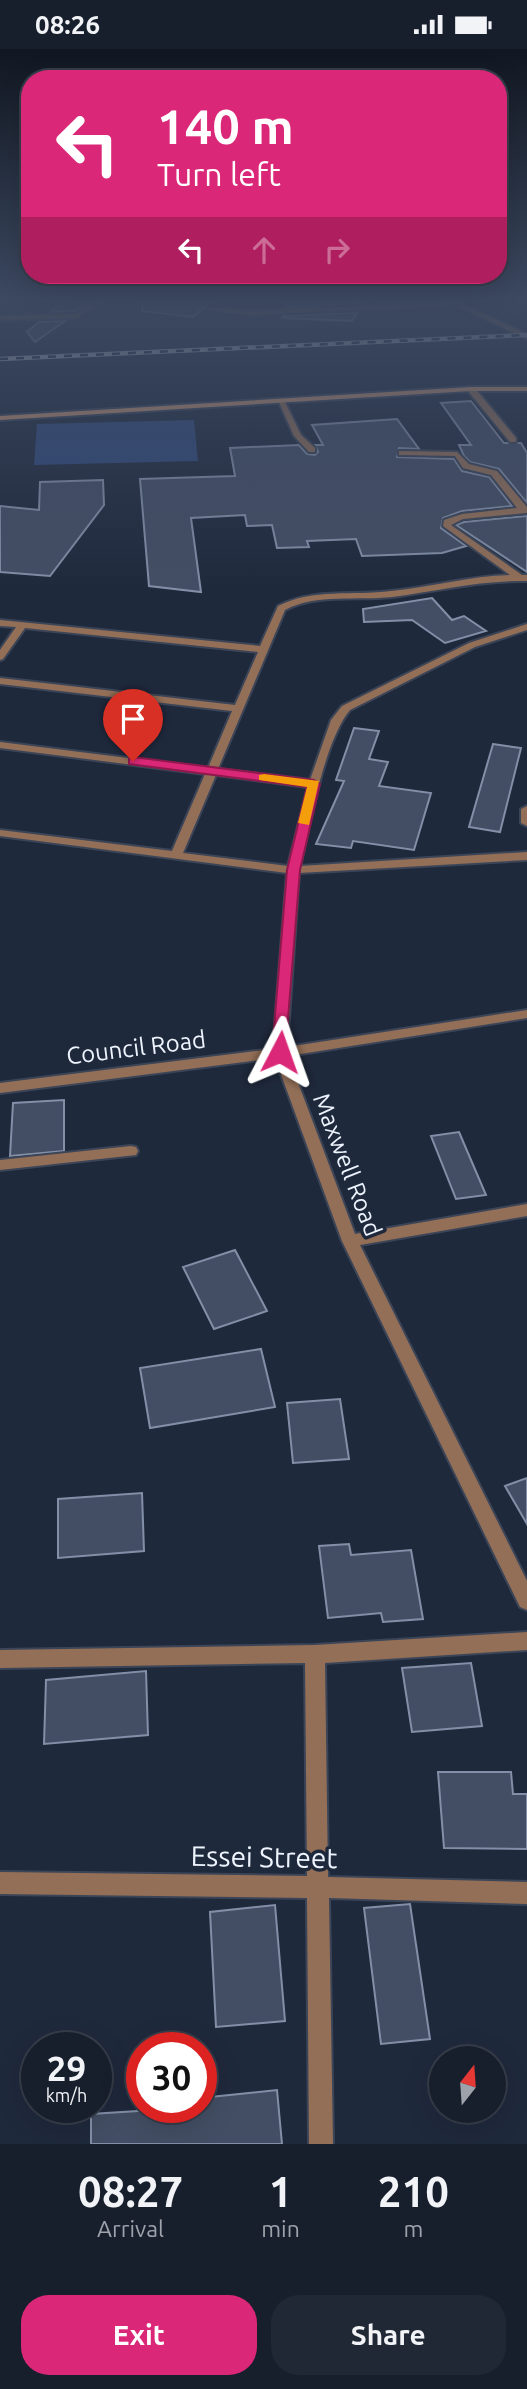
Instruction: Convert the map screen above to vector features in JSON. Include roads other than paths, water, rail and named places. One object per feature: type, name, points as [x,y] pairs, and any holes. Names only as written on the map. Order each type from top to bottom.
[{"type":"main road","points":[[0,410],[268,396]]},
{"type":"main road","points":[[0,418],[372,396]]},
{"type":"street","points":[[477,396],[513,440]]},
{"type":"street","points":[[281,402],[298,436],[312,450]]},
{"type":"street","points":[[402,453],[457,454],[466,466],[494,473],[525,510]]},
{"type":"street","points":[[523,578],[471,545],[447,526],[447,522],[462,517],[525,510]]},
{"type":"street","points":[[176,856],[261,649],[281,608],[292,601],[310,597],[371,596],[465,581],[523,578]]},
{"type":"street","points":[[0,623],[261,649]]},
{"type":"street","points":[[0,657],[23,625]]},
{"type":"street","name":"Maxwell Road","points":[[527,627],[472,645],[346,708],[336,720],[314,784],[293,870],[280,1052],[350,1241],[527,1601]]},
{"type":"street","points":[[0,681],[237,708]]},
{"type":"street","points":[[0,745],[314,784]]},
{"type":"street","points":[[527,809],[527,823]]},
{"type":"street","points":[[0,833],[293,870],[527,856]]},
{"type":"street","name":"Council Road","points":[[0,1088],[280,1052],[527,1014]]},
{"type":"street","points":[[0,1165],[131,1151]]},
{"type":"street","points":[[350,1241],[527,1210]]},
{"type":"street","points":[[0,1659],[314,1654],[527,1641]]},
{"type":"street","points":[[314,1654],[321,2144]]},
{"type":"street","name":"Essei Street","points":[[0,1884],[319,1887],[527,1893]]}]
